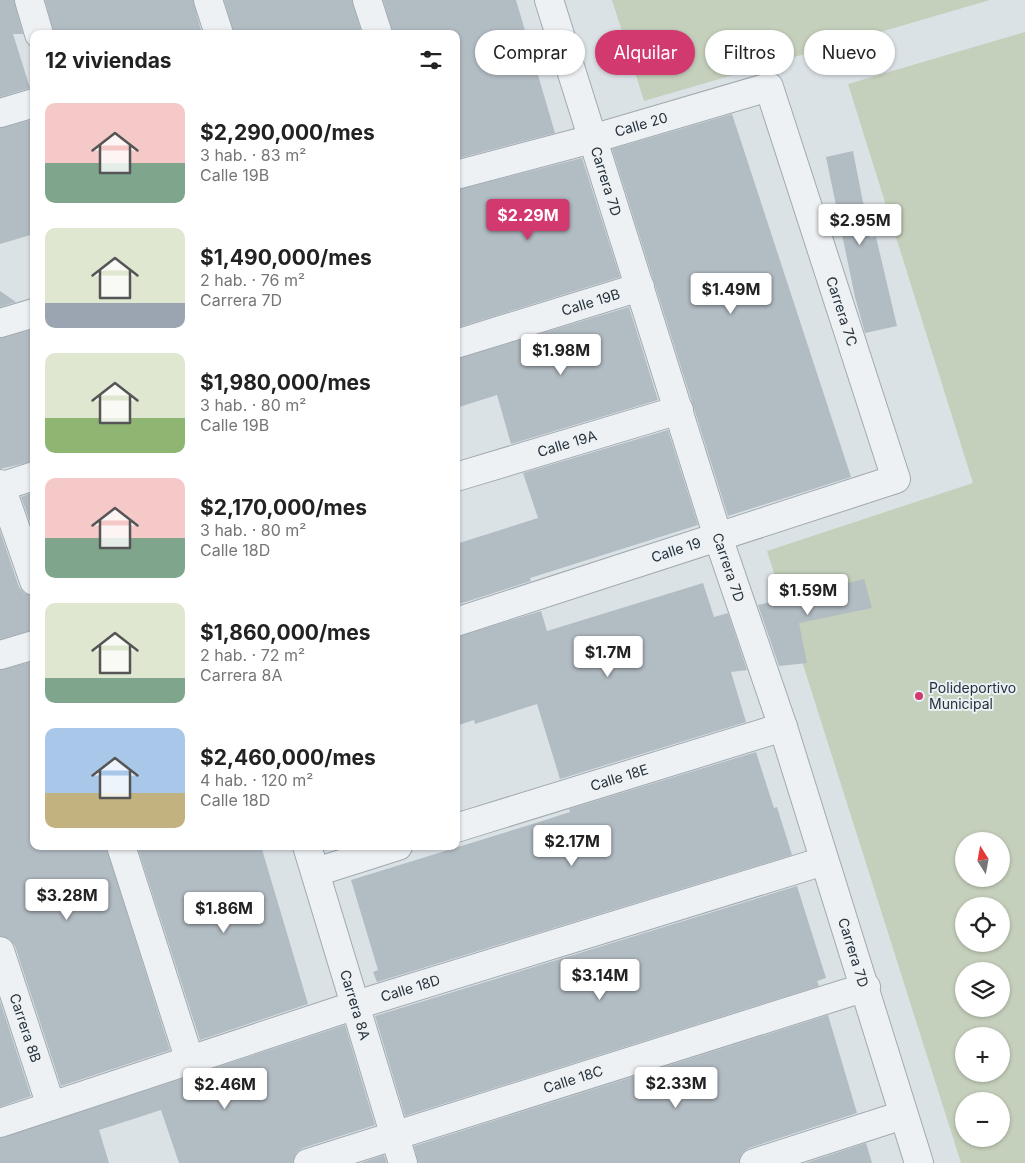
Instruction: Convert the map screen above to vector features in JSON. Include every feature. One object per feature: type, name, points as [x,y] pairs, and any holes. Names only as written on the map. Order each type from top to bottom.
[{"type":"street","points":[[29,0],[39,30]]},
{"type":"street","points":[[208,0],[218,30]]},
{"type":"street","points":[[367,0],[377,30]]},
{"type":"street","name":"Carrera 7D","points":[[549,0],[718,536],[783,727],[824,861],[866,987],[919,1163]]},
{"type":"street","name":"Calle 20","points":[[460,174],[592,139],[769,87]]},
{"type":"street","name":"Carrera 7C","points":[[769,87],[896,479]]},
{"type":"street","points":[[0,113],[30,104]]},
{"type":"street","name":"Calle 19B","points":[[460,343],[640,288]]},
{"type":"street","points":[[0,323],[30,314]]},
{"type":"street","name":"Calle 19A","points":[[460,477],[679,410]]},
{"type":"street","points":[[30,477],[0,486],[30,570]]},
{"type":"street","name":"Calle 19","points":[[460,621],[896,479]]},
{"type":"street","points":[[0,655],[30,646]]},
{"type":"street","name":"Calle 18E","points":[[460,827],[783,727]]},
{"type":"street","points":[[121,850],[190,1061]]},
{"type":"street","name":"Carrera 8A","points":[[309,850],[403,1163]]},
{"type":"street","points":[[316,872],[385,850]]},
{"type":"street","name":"Calle 18D","points":[[0,1123],[356,1005],[824,861]]},
{"type":"street","name":"Carrera 8B","points":[[0,951],[51,1106]]},
{"type":"street","name":"Calle 18C","points":[[308,1163],[394,1134],[866,987]]},
{"type":"street","points":[[754,1163],[903,1115]]},
{"type":"green space","points":[[612,0],[990,0],[887,30],[804,30],[804,54],[794,57],[794,30],[705,30],[705,75],[733,75],[644,101],[636,75],[695,75],[695,30],[622,30]]},
{"type":"green space","name":"Polideportivo Municipal","points":[[1025,32],[1025,1163],[961,1163],[956,1147],[1010,1147],[1010,1092],[955,1092],[955,1144],[767,551],[973,483],[848,84],[879,75],[895,75],[895,70]]},
{"type":"building","points":[[0,0],[14,0],[23,34],[13,34],[30,88],[0,97]]},
{"type":"building","points":[[45,0],[193,0],[201,30],[53,30]]},
{"type":"building","points":[[224,0],[352,0],[361,30],[233,30]]},
{"type":"building","points":[[383,0],[516,0],[525,30],[475,30],[475,75],[538,75],[555,133],[460,158],[460,30],[392,30]]},
{"type":"building","points":[[732,114],[851,477],[728,516],[612,149]]},
{"type":"building","points":[[30,120],[30,235],[0,244],[0,128]]},
{"type":"building","points":[[853,151],[870,238],[876,237],[897,326],[865,333],[855,297],[826,157]]},
{"type":"building","points":[[582,158],[620,277],[460,327],[460,189]]},
{"type":"building","points":[[0,291],[16,302],[0,307]]},
{"type":"building","points":[[629,307],[658,400],[511,444],[497,395],[460,407],[460,358]]},
{"type":"building","points":[[30,330],[30,462],[0,469],[0,338]]},
{"type":"building","points":[[668,430],[698,525],[530,578],[531,581],[460,604],[460,543],[538,518],[523,473]]},
{"type":"building","points":[[30,494],[30,522],[21,497]]},
{"type":"building","points":[[0,531],[19,587],[24,593],[30,595],[30,631],[0,639]]},
{"type":"building","points":[[864,579],[872,608],[799,623],[807,663],[779,666],[758,605]]},
{"type":"building","points":[[703,583],[714,617],[728,613],[747,670],[731,672],[746,722],[560,779],[537,704],[475,724],[474,720],[460,725],[460,636],[541,611],[547,631]]},
{"type":"building","points":[[30,662],[30,850],[107,850],[170,1050],[61,1086],[15,946],[10,939],[0,936],[0,670]]},
{"type":"building","points":[[756,752],[774,808],[777,807],[792,855],[377,982],[373,972],[378,970],[351,880],[448,850],[460,850],[460,846],[570,812],[569,809]]},
{"type":"building","points":[[138,850],[262,850],[308,1004],[200,1040]]},
{"type":"building","points":[[797,886],[826,978],[817,981],[819,986],[405,1116],[375,1016]]},
{"type":"building","points":[[0,1001],[31,1096],[0,1107]]},
{"type":"building","points":[[828,1015],[857,1113],[749,1148],[742,1153],[739,1163],[418,1163],[414,1146]]},
{"type":"building","points":[[345,1025],[375,1125],[303,1148],[296,1153],[293,1163],[179,1163],[161,1110],[99,1130],[109,1163],[0,1163],[0,1138]]},
{"type":"building","points":[[866,1143],[872,1163],[805,1163]]},
{"type":"building","points":[[384,1155],[387,1163],[360,1163]]},
{"type":"place","name":"Polideportivo Municipal","points":[[919,696]]}]
